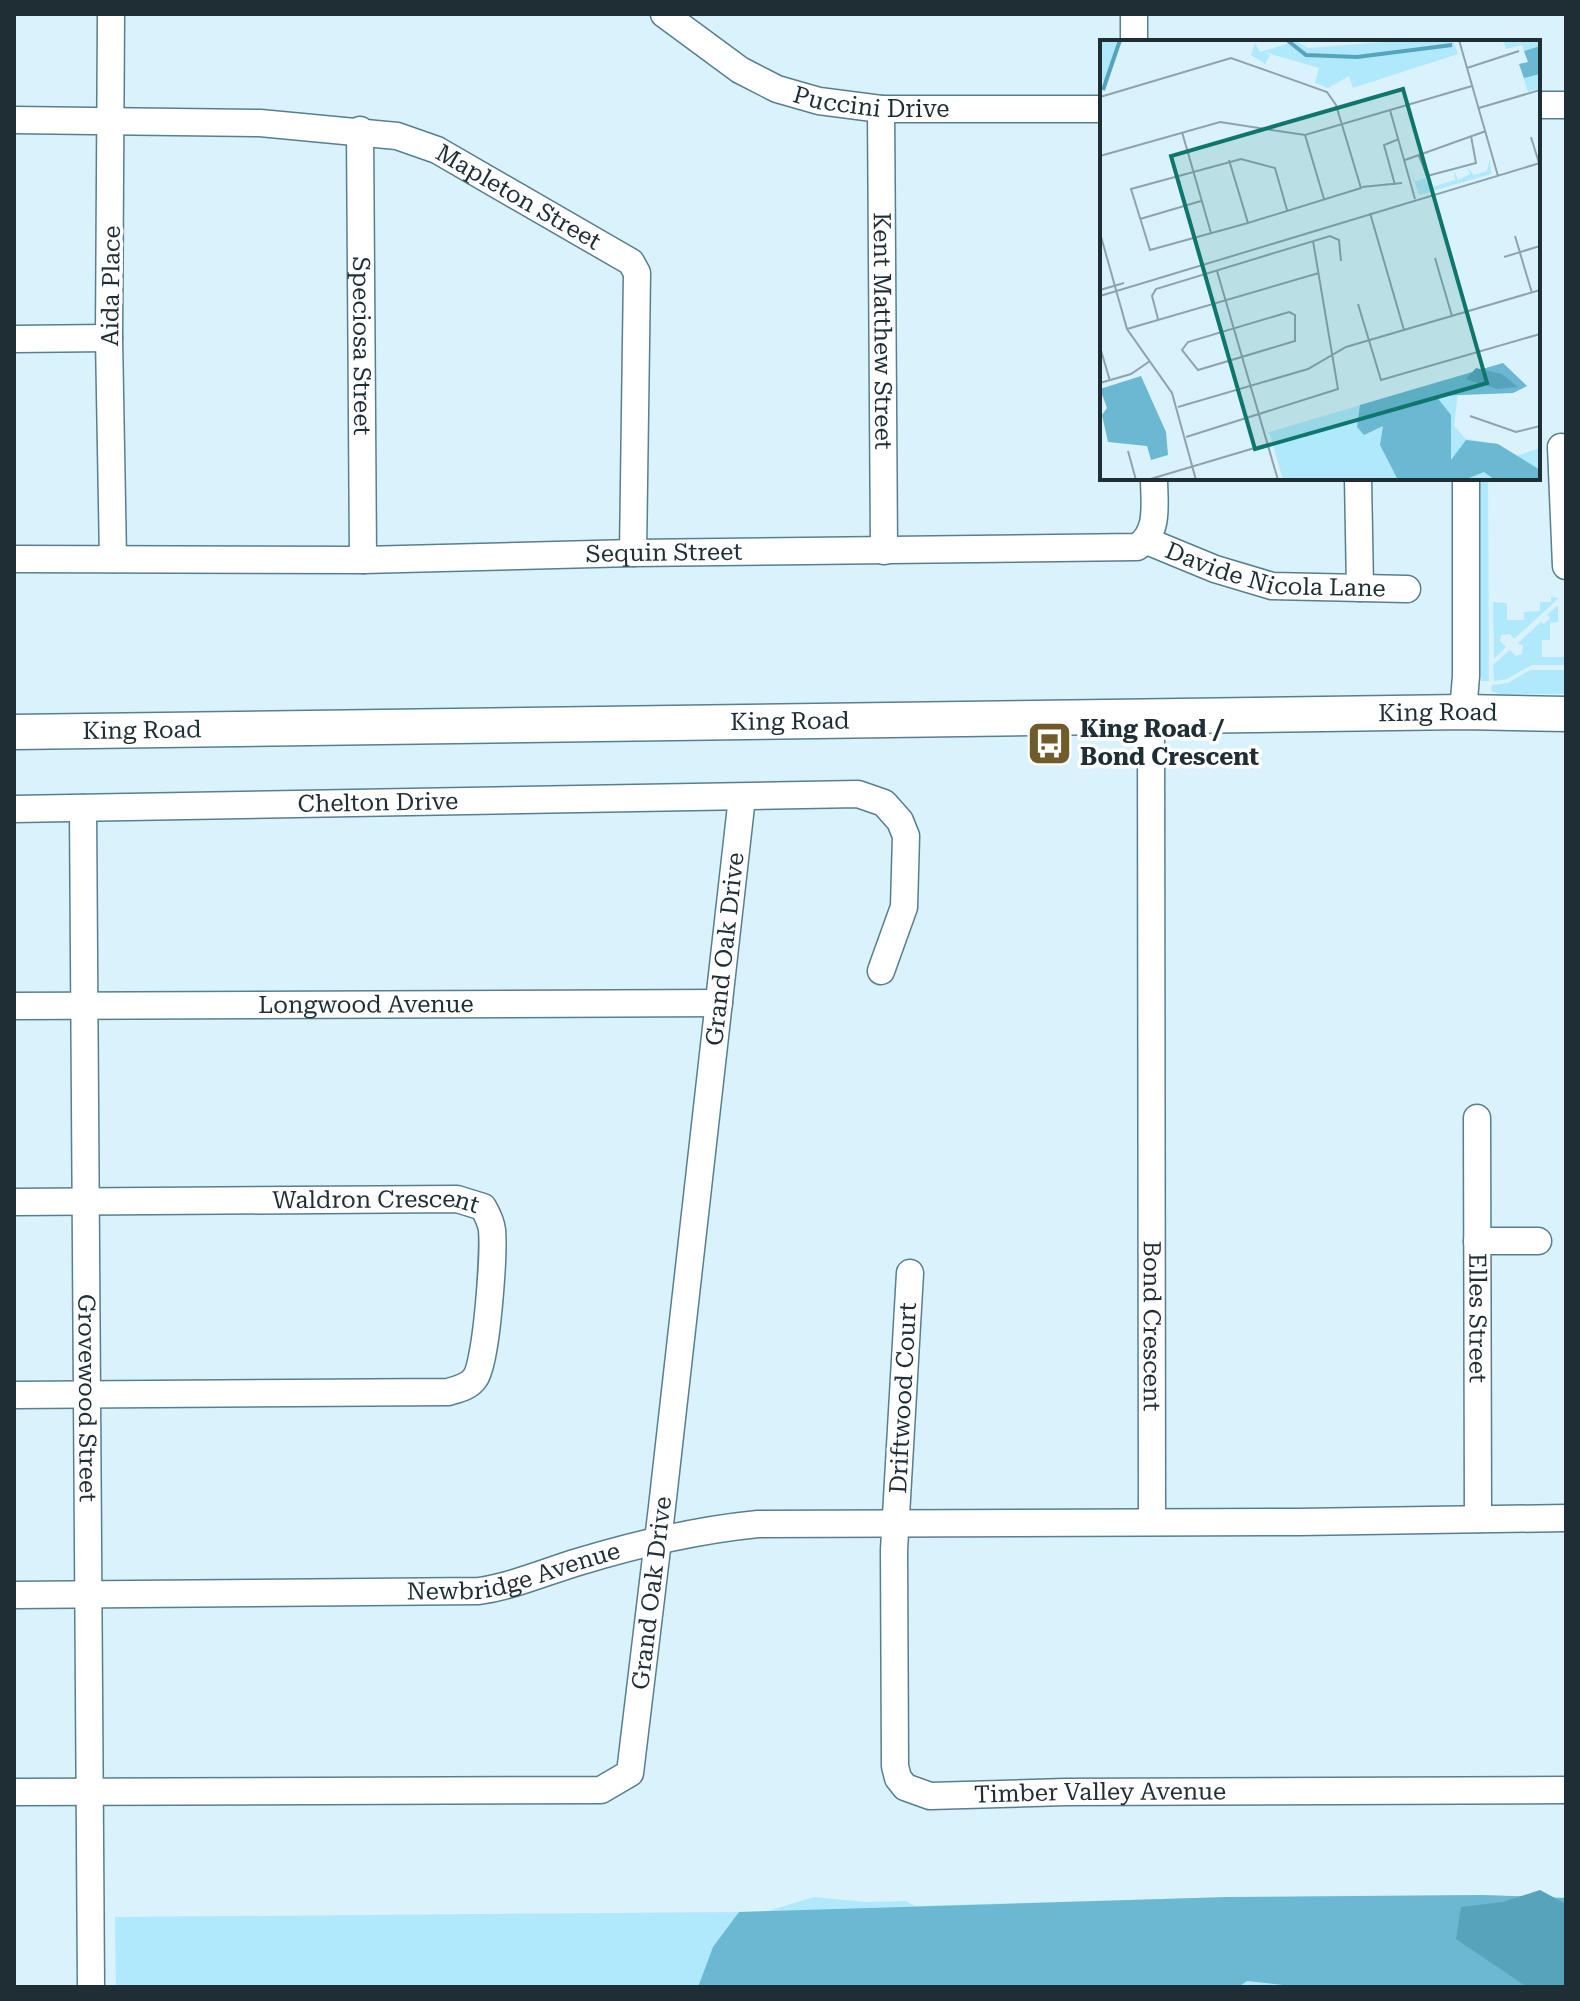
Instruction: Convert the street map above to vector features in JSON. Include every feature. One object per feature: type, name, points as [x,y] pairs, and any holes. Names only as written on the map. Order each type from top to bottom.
[{"type":"main road","name":"King Road","points":[[14,732],[1463,712],[1566,714]]},
{"type":"street","name":"Aida Place","points":[[111,14],[109,338],[113,559]]},
{"type":"street","name":"Puccini Drive","points":[[664,14],[740,70],[777,89],[819,101],[881,109],[1100,109]]},
{"type":"street","points":[[1134,14],[1134,40]]},
{"type":"street","points":[[1540,105],[1566,105]]},
{"type":"street","name":"Kent Matthew Street","points":[[881,109],[884,551]]},
{"type":"street","name":"Mapleton Street","points":[[14,120],[260,123],[360,130],[397,136],[437,150],[631,262],[637,273],[633,553]]},
{"type":"street","name":"Speciosa Street","points":[[360,130],[363,560]]},
{"type":"street","points":[[14,339],[109,338]]},
{"type":"street","points":[[1555,447],[1566,566]]},
{"type":"street","points":[[1147,541],[1153,523],[1154,480]]},
{"type":"street","points":[[1358,480],[1360,588]]},
{"type":"street","points":[[1463,712],[1466,480]]},
{"type":"street","name":"Sequin Street","points":[[14,559],[363,560],[633,553],[1137,547],[1147,541]]},
{"type":"street","name":"Davide Nicola Lane","points":[[1147,541],[1215,569],[1272,586],[1407,589]]},
{"type":"street","name":"Bond Crescent","points":[[1151,718],[1152,1521]]},
{"type":"street","name":"Chelton Drive","points":[[14,809],[858,794],[884,803],[893,811],[906,836],[904,907],[881,971]]},
{"type":"street","name":"Grand Oak Drive","points":[[14,1792],[601,1790],[630,1773],[742,797]]},
{"type":"street","name":"Grovewood Street","points":[[83,808],[91,1987]]},
{"type":"street","name":"Longwood Avenue","points":[[14,1006],[719,1003]]},
{"type":"street","name":"Elles Street","points":[[1477,1118],[1478,1519]]},
{"type":"street","name":"Waldron Crescent","points":[[86,1201],[457,1199],[483,1207],[492,1230],[480,1369],[469,1385],[448,1392],[88,1394]]},
{"type":"street","points":[[14,1202],[86,1201]]},
{"type":"street","points":[[1477,1241],[1538,1241]]},
{"type":"street","name":"Driftwood Court","points":[[896,1523],[910,1273]]},
{"type":"street","points":[[14,1395],[88,1394]]},
{"type":"street","points":[[1152,1521],[1566,1518]]},
{"type":"street","name":"Newbridge Avenue","points":[[14,1595],[479,1591],[688,1533],[758,1524],[1152,1521]]},
{"type":"street","name":"Timber Valley Avenue","points":[[896,1523],[895,1766],[898,1778],[905,1787],[918,1793],[930,1796],[1081,1791],[1566,1790]]},
{"type":"shaded area","points":[[1478,480],[1488,480],[1489,681],[1482,681],[1479,673]]},
{"type":"shaded area","points":[[1551,597],[1559,598],[1514,639],[1510,634],[1501,635],[1500,641],[1506,647],[1494,659],[1493,602],[1507,603],[1507,620],[1524,620],[1524,612],[1540,611],[1540,602],[1551,602]]},
{"type":"shaded area","points":[[1558,605],[1558,622],[1550,623],[1550,640],[1542,640],[1542,657],[1564,657],[1564,665],[1532,665],[1507,679],[1494,681],[1493,665],[1510,650],[1516,656],[1522,654],[1523,646],[1518,643],[1541,622],[1544,624],[1550,618],[1547,615]]},
{"type":"shaded area","points":[[1530,670],[1566,670],[1566,694],[1500,694],[1491,691],[1492,685],[1508,683]]},
{"type":"shaded area","points":[[1540,1890],[1566,1904],[1566,1987],[1527,1987],[1456,1939],[1461,1907],[1503,1902]]},
{"type":"shaded area","points":[[1482,1895],[1566,1898],[1566,1987],[116,1987],[115,1917],[739,1912],[768,1911],[814,1897],[866,1902],[906,1901],[916,1906],[1228,1897]]},
{"type":"shaded area","points":[[1482,1895],[1566,1898],[1566,1987],[1301,1987],[1247,1981],[1238,1987],[698,1987],[713,1947],[739,1912],[1228,1897]]},
{"type":"place","name":"King Road / Bond Crescent","points":[[1049,743]]}]
